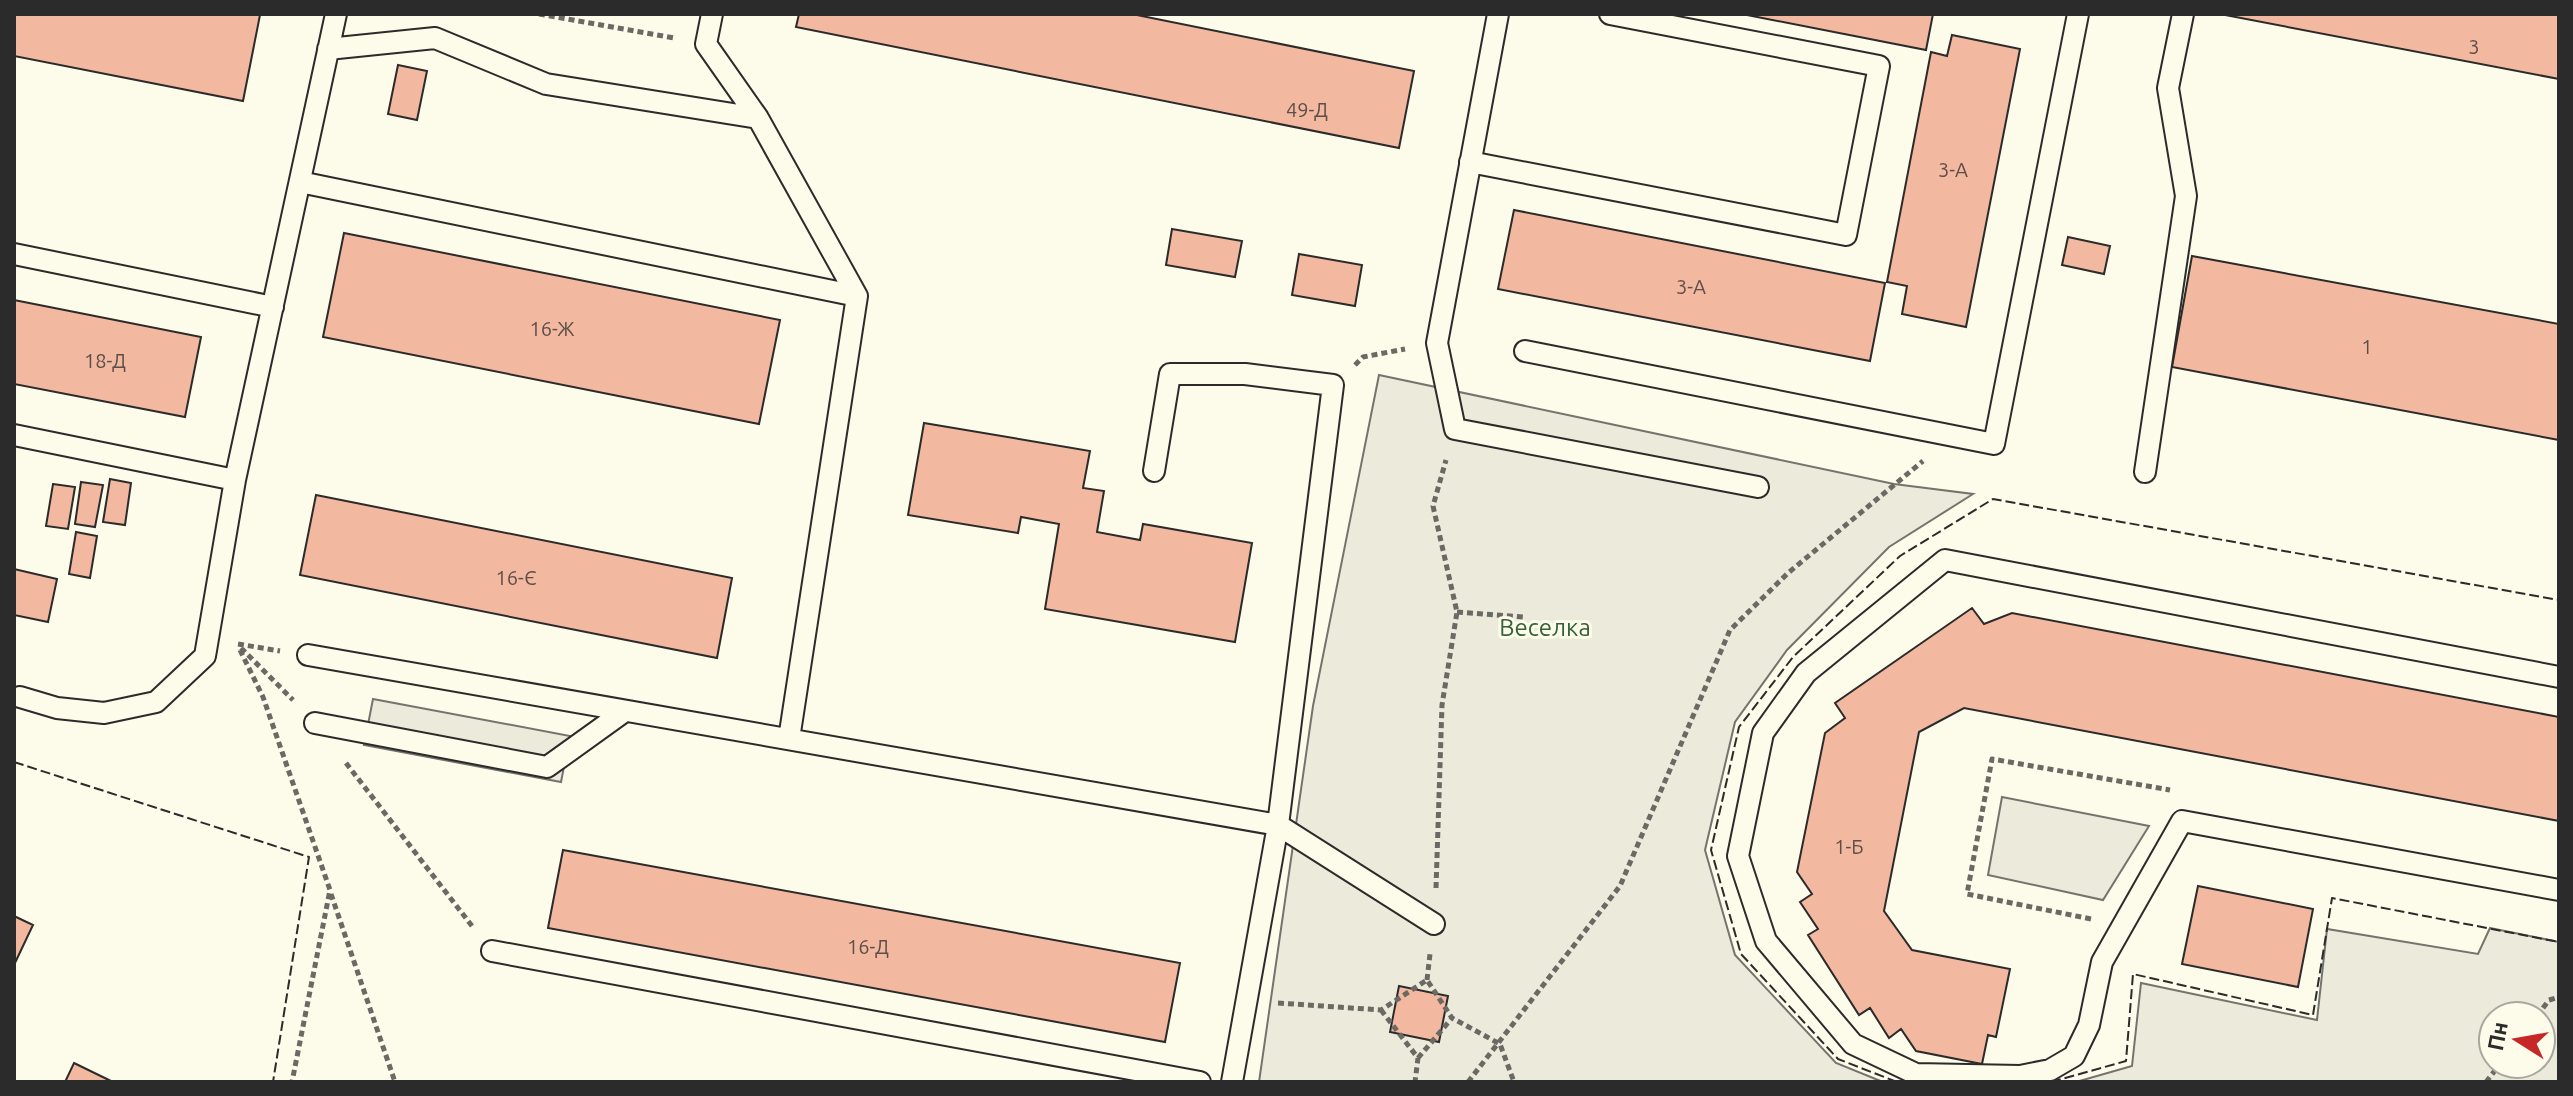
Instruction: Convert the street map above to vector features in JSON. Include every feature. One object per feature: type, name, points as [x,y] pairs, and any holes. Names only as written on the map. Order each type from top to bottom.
[{"type":"lane","points":[[20,697],[57,708],[104,713],[156,702],[205,656],[235,480],[336,14]]},
{"type":"lane","points":[[712,14],[706,44],[758,118],[857,296],[789,739]]},
{"type":"lane","points":[[1498,14],[1437,343],[1455,429],[1758,487]]},
{"type":"lane","points":[[1470,162],[1846,235],[1879,66],[1610,14]]},
{"type":"lane","points":[[1525,351],[1994,444],[2078,14]]},
{"type":"lane","points":[[2145,472],[2186,196],[2168,88],[2183,14]]},
{"type":"lane","points":[[328,49],[435,38],[546,84],[758,118]]},
{"type":"lane","points":[[300,182],[857,296]]},
{"type":"lane","points":[[14,254],[273,307]]},
{"type":"lane","points":[[1154,471],[1170,374],[1245,374],[1333,385],[1278,825],[1232,1082]]},
{"type":"lane","points":[[14,435],[235,480]]},
{"type":"lane","points":[[2559,677],[1945,560],[1806,673],[1763,733],[1738,856],[1766,941],[1853,1044],[1916,1074],[2020,1076],[2050,1070],[2074,1056],[2089,1025],[2102,962],[2182,821],[2559,890]]},
{"type":"lane","points":[[308,655],[1278,825],[1434,924]]},
{"type":"lane","points":[[315,723],[547,767],[625,711]]},
{"type":"lane","points":[[492,951],[1200,1082]]},
{"type":"path","points":[[539,14],[706,44]]},
{"type":"path","points":[[1333,385],[1363,357],[1437,343]]},
{"type":"path","points":[[1455,429],[1433,506],[1457,612],[1442,705],[1434,924],[1427,980],[1452,1018],[1500,1044],[1514,1082]]},
{"type":"path","points":[[1468,1082],[1620,886],[1730,630],[1788,573],[1955,436]]},
{"type":"path","points":[[1457,612],[1524,617]]},
{"type":"path","points":[[205,656],[237,644],[308,655]]},
{"type":"path","points":[[237,644],[315,723],[492,951]]},
{"type":"path","points":[[237,644],[263,697],[395,1082]]},
{"type":"path","points":[[292,1082],[330,890]]},
{"type":"path","points":[[1308,1006],[1381,1010],[1427,980]]},
{"type":"path","points":[[1381,1010],[1418,1058]]},
{"type":"path","points":[[1415,1082],[1418,1058],[1452,1018]]},
{"type":"green space","name":"Веселка","points":[[1379,375],[1894,484],[1973,494],[1889,547],[1787,650],[1735,722],[1705,850],[1735,955],[1836,1063],[1883,1082],[1259,1082],[1313,706]]},
{"type":"green space","points":[[2002,797],[2149,826],[2103,900],[1988,875]]},
{"type":"green space","points":[[2490,928],[2559,942],[2559,1082],[2076,1082],[2132,1066],[2141,983],[2317,1020],[2327,929],[2478,954]]},
{"type":"shaded area","points":[[373,699],[570,736],[561,782],[364,745]]},
{"type":"building","points":[[14,14],[260,15],[243,101],[14,56]]},
{"type":"building","points":[[799,14],[1132,14],[1414,71],[1399,148],[796,27]]},
{"type":"building","points":[[1742,14],[1933,14],[1926,50]]},
{"type":"building","points":[[2220,14],[2559,14],[2559,79]]},
{"type":"building","points":[[1952,35],[2020,49],[1966,327],[1902,314],[1907,286],[1887,282],[1931,52],[1947,56]]},
{"type":"building","points":[[1952,35],[2020,49],[1966,327],[1902,314],[1907,286],[1887,282],[1931,52],[1947,56]]},
{"type":"building","points":[[398,65],[427,71],[417,120],[388,114]]},
{"type":"building","points":[[1514,210],[1885,283],[1870,361],[1498,289]]},
{"type":"building","points":[[1514,210],[1885,283],[1870,361],[1498,289]]},
{"type":"building","points":[[1172,229],[1242,241],[1235,277],[1166,265]]},
{"type":"building","points":[[344,233],[780,320],[759,424],[323,337]]},
{"type":"building","points":[[2068,237],[2110,246],[2104,274],[2062,265]]},
{"type":"building","points":[[1299,254],[1362,265],[1355,306],[1292,295]]},
{"type":"building","points":[[2192,256],[2559,324],[2559,440],[2172,367]]},
{"type":"building","points":[[14,300],[201,337],[185,417],[14,384]]},
{"type":"building","points":[[924,423],[1090,451],[1083,488],[1104,491],[1097,532],[1140,540],[1143,524],[1252,543],[1235,642],[1045,609],[1059,524],[1021,517],[1018,533],[908,515]]},
{"type":"building","points":[[110,479],[131,483],[125,525],[103,522]]},
{"type":"building","points":[[81,482],[103,485],[95,527],[75,524]]},
{"type":"building","points":[[53,484],[75,487],[68,529],[46,526]]},
{"type":"building","points":[[316,495],[732,578],[717,658],[300,575]]},
{"type":"building","points":[[76,532],[97,536],[90,578],[69,574]]},
{"type":"building","points":[[14,569],[57,579],[48,622],[14,615]]},
{"type":"building","points":[[1972,608],[1984,624],[2012,613],[2559,717],[2559,821],[1964,708],[1919,732],[1884,911],[1912,950],[2010,969],[1996,1037],[1988,1035],[1982,1064],[1916,1051],[1901,1029],[1889,1038],[1870,1008],[1859,1015],[1808,935],[1818,929],[1800,902],[1812,894],[1797,872],[1825,733],[1845,718],[1835,703]]},
{"type":"building","points":[[563,850],[1180,963],[1165,1042],[548,928]]},
{"type":"building","points":[[2198,886],[2313,909],[2298,987],[2182,964]]},
{"type":"building","points":[[14,916],[33,925],[14,965]]},
{"type":"building","points":[[1399,986],[1448,996],[1439,1042],[1390,1032]]},
{"type":"building","points":[[74,1063],[113,1082],[65,1082]]},
{"type":"fence","points":[[1897,1082],[1838,1059],[1741,954],[1711,850],[1739,727],[1793,657],[1900,556],[1993,499],[2559,600]]},
{"type":"fence","points":[[14,762],[309,857],[273,1082]]},
{"type":"fence","points":[[2051,1082],[2126,1061],[2133,974],[2313,1015],[2332,898],[2559,942]]}]
